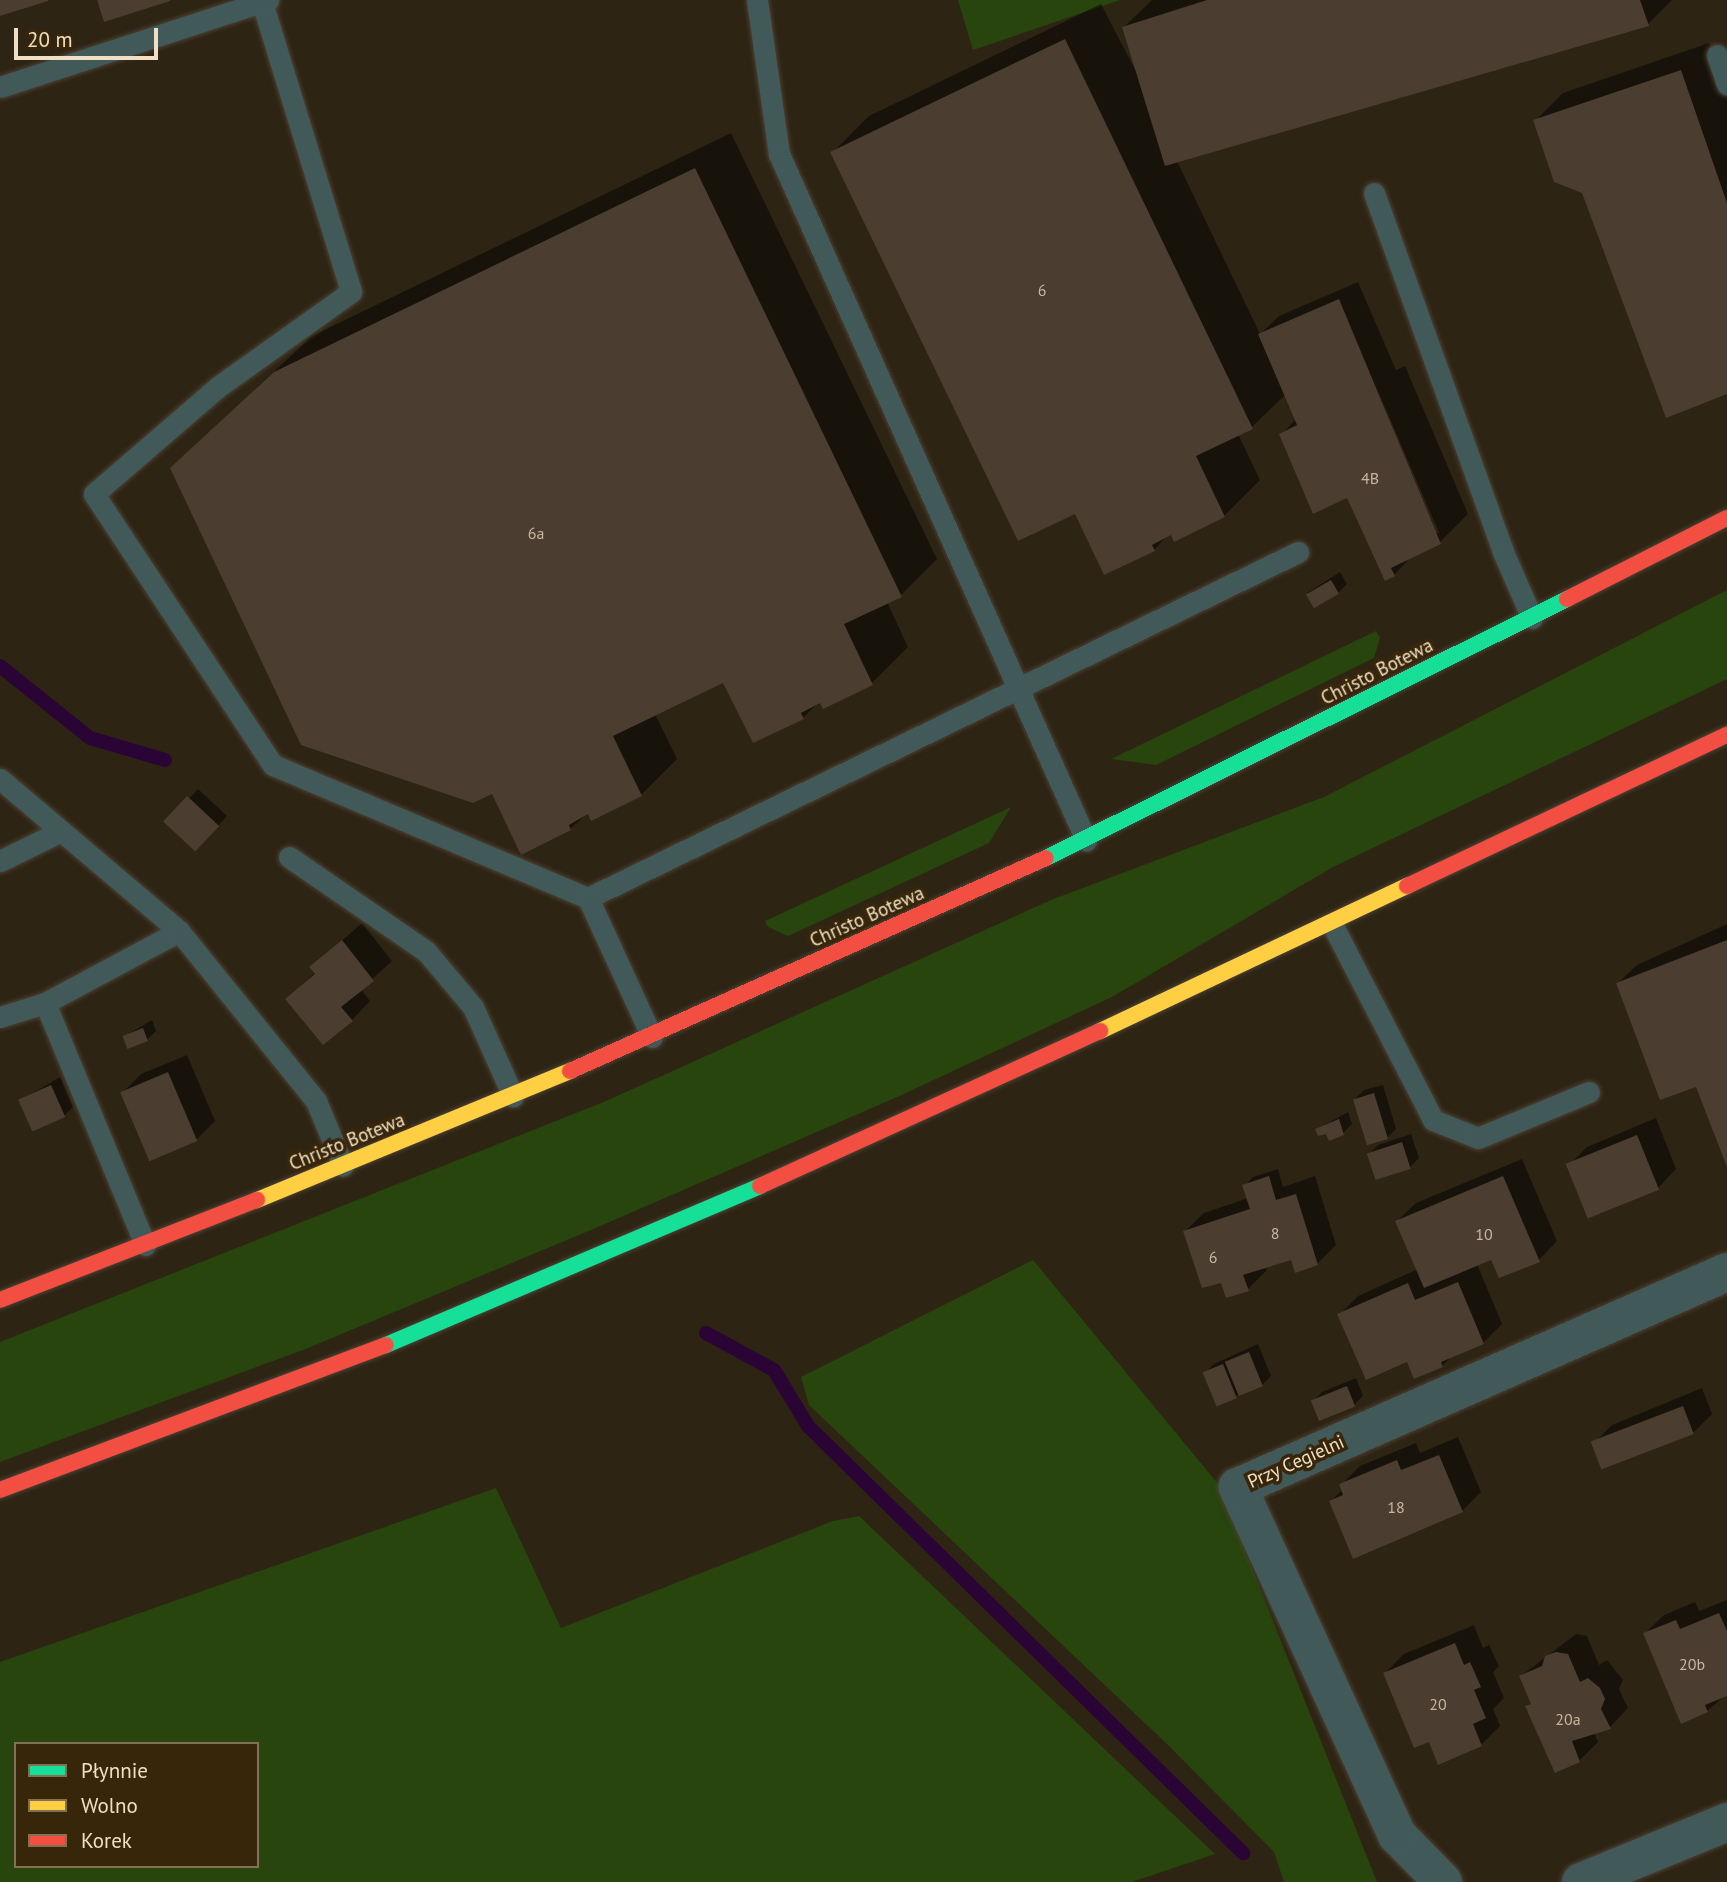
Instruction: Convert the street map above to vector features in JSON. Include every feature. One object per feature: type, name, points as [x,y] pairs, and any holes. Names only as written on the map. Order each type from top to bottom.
[{"type":"main road","name":"Christo Botewa","points":[[0,1300],[343,1166],[652,1037],[1086,840],[1727,518]]},
{"type":"main road","points":[[1672,546],[1727,531]]},
{"type":"main road","points":[[0,1490],[313,1374],[530,1286],[914,1119],[1332,924],[1727,735]]},
{"type":"street","name":"Przy Cegielni","points":[[1443,1882],[1397,1835],[1238,1487],[1727,1272]]},
{"type":"street","points":[[1581,1882],[1727,1822]]},
{"type":"lane","points":[[757,0],[779,154],[1086,840]]},
{"type":"lane","points":[[0,87],[265,1],[351,292],[219,386],[94,494],[273,765],[588,898],[652,1037]]},
{"type":"lane","points":[[1717,55],[1727,84]]},
{"type":"lane","points":[[1374,193],[1503,552],[1532,618]]},
{"type":"lane","points":[[588,898],[1017,686],[1298,552]]},
{"type":"lane","points":[[0,779],[179,931],[316,1101],[343,1166]]},
{"type":"lane","points":[[0,861],[61,831]]},
{"type":"lane","points":[[289,857],[426,951],[473,1007],[513,1096]]},
{"type":"lane","points":[[1332,924],[1433,1120],[1478,1138],[1588,1092]]},
{"type":"lane","points":[[0,1017],[45,1003],[179,931]]},
{"type":"lane","points":[[45,1003],[145,1245]]},
{"type":"green space","points":[[958,0],[1120,0],[973,50]]},
{"type":"green space","points":[[1727,590],[1727,679],[1333,867],[1112,997],[895,1098],[591,1230],[308,1348],[0,1462],[0,1342],[606,1101],[1051,900],[1324,797]]},
{"type":"green space","points":[[1376,631],[1380,638],[1374,658],[1156,765],[1111,759]]},
{"type":"green space","points":[[1011,807],[989,843],[788,936],[768,927],[765,921]]},
{"type":"green space","points":[[1033,1260],[1219,1485],[1377,1882],[1284,1882],[1274,1852],[1168,1745],[809,1405],[801,1377]]},
{"type":"green space","points":[[496,1488],[561,1628],[833,1521],[859,1516],[1215,1854],[1132,1882],[0,1882],[0,1662]]},
{"type":"building","points":[[0,0],[48,0],[48,1],[0,16]]},
{"type":"building","points":[[97,0],[170,0],[170,1],[104,22]]},
{"type":"building","points":[[1207,0],[1640,0],[1649,26],[1165,166],[1122,27]]},
{"type":"building","points":[[1065,39],[1253,429],[1196,456],[1225,517],[1174,542],[1171,535],[1152,545],[1155,551],[1104,575],[1075,514],[1018,541],[830,152]]},
{"type":"building","points":[[1681,70],[1727,203],[1727,394],[1666,418],[1582,193],[1554,182],[1533,120]]},
{"type":"building","points":[[695,168],[902,597],[844,624],[873,685],[823,709],[820,703],[801,713],[804,719],[753,743],[723,683],[613,736],[642,796],[591,821],[588,814],[569,825],[571,830],[521,855],[492,794],[473,803],[301,745],[170,468],[274,372]]},
{"type":"building","points":[[1339,299],[1441,544],[1391,568],[1395,576],[1385,581],[1347,498],[1313,514],[1279,434],[1297,425],[1258,334]]},
{"type":"building","points":[[1331,580],[1339,594],[1314,608],[1306,594]]},
{"type":"building","points":[[187,796],[219,826],[195,852],[163,822]]},
{"type":"building","points":[[342,940],[374,981],[341,1007],[353,1021],[323,1045],[285,999],[315,974],[309,967]]},
{"type":"building","points":[[1727,940],[1727,1167],[1696,1087],[1660,1100],[1616,983]]},
{"type":"building","points":[[143,1028],[148,1041],[127,1049],[122,1036]]},
{"type":"building","points":[[168,1072],[197,1141],[149,1161],[120,1092]]},
{"type":"building","points":[[51,1085],[65,1117],[32,1132],[18,1100]]},
{"type":"building","points":[[1374,1093],[1388,1139],[1367,1145],[1353,1099]]},
{"type":"building","points":[[1339,1119],[1344,1135],[1329,1141],[1326,1134],[1318,1136],[1315,1129]]},
{"type":"building","points":[[1637,1135],[1659,1190],[1588,1219],[1566,1164]]},
{"type":"building","points":[[1402,1142],[1411,1169],[1375,1180],[1367,1153]]},
{"type":"building","points":[[1269,1176],[1276,1200],[1296,1194],[1318,1265],[1295,1273],[1291,1260],[1243,1275],[1249,1291],[1226,1298],[1221,1283],[1202,1288],[1183,1231],[1250,1209],[1242,1185]]},
{"type":"building","points":[[1503,1176],[1540,1262],[1499,1278],[1491,1260],[1424,1288],[1395,1221]]},
{"type":"building","points":[[1458,1282],[1484,1344],[1441,1362],[1443,1367],[1414,1379],[1407,1362],[1366,1380],[1337,1314],[1408,1283],[1415,1300]]},
{"type":"building","points":[[1249,1352],[1263,1386],[1239,1396],[1225,1362]]},
{"type":"building","points":[[1223,1364],[1237,1398],[1216,1407],[1203,1372]]},
{"type":"building","points":[[1347,1386],[1355,1406],[1319,1421],[1311,1401]]},
{"type":"building","points":[[1683,1406],[1694,1434],[1601,1469],[1591,1441]]},
{"type":"building","points":[[1439,1455],[1463,1512],[1353,1559],[1329,1501],[1343,1495],[1339,1484],[1397,1460],[1401,1470]]},
{"type":"building","points":[[1719,1613],[1727,1631],[1727,1696],[1705,1705],[1708,1712],[1681,1724],[1643,1633],[1676,1620],[1680,1629]]},
{"type":"building","points":[[1455,1643],[1464,1665],[1470,1662],[1481,1687],[1474,1690],[1486,1718],[1473,1724],[1482,1746],[1438,1765],[1429,1742],[1414,1748],[1383,1673]]},
{"type":"building","points":[[1556,1652],[1568,1654],[1580,1682],[1588,1678],[1600,1688],[1605,1699],[1601,1709],[1611,1729],[1572,1741],[1580,1762],[1555,1773],[1525,1706],[1531,1704],[1519,1676],[1542,1666],[1545,1656]]},
{"type":"waterway","points":[[0,666],[90,738],[165,760]]},
{"type":"waterway","points":[[706,1333],[774,1370],[808,1426],[1243,1853]]},
{"type":"traffic: fast","points":[[1046,858],[1567,599]]},
{"type":"traffic: fast","points":[[386,1345],[760,1186]]},
{"type":"traffic: slow","points":[[1100,1031],[1407,886]]},
{"type":"traffic: slow","points":[[257,1200],[570,1071]]},
{"type":"traffic: jam","points":[[1567,599],[1727,518]]},
{"type":"traffic: jam","points":[[1407,886],[1727,735]]},
{"type":"traffic: jam","points":[[570,1071],[1046,858]]},
{"type":"traffic: jam","points":[[760,1186],[1100,1031]]},
{"type":"traffic: jam","points":[[0,1300],[257,1200]]},
{"type":"traffic: jam","points":[[0,1490],[386,1345]]}]
